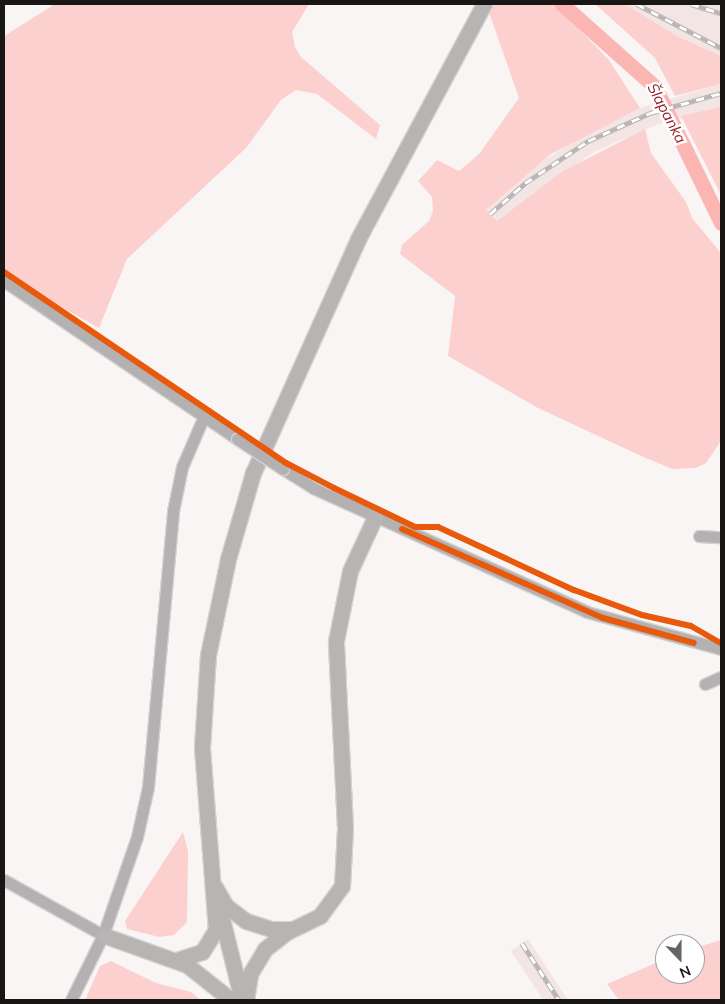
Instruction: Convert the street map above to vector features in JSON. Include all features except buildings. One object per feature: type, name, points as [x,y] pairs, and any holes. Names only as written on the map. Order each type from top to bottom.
[{"type":"main road","points":[[177,960],[202,952],[214,936],[213,884],[202,747],[208,655],[228,559],[270,432],[358,239],[428,103],[484,4]]},
{"type":"main road","points":[[246,1000],[259,957],[271,942],[326,911],[344,878],[337,633],[350,571],[375,517]]},
{"type":"main road","points":[[213,884],[226,906],[246,921],[270,929],[296,928]]},
{"type":"main road","points":[[213,884],[242,1000]]},
{"type":"main road","points":[[103,935],[177,960],[205,976],[231,1000]]},
{"type":"street","points":[[4,282],[237,439],[283,468],[375,517],[629,627],[721,650]]},
{"type":"street","points":[[72,1000],[103,935],[137,837],[148,787],[173,511],[182,467],[204,416]]},
{"type":"street","points":[[699,536],[721,537]]},
{"type":"street","points":[[704,684],[721,677]]},
{"type":"street","points":[[4,880],[103,935]]},
{"type":"shaded area","points":[[55,4],[309,4],[292,32],[295,47],[301,57],[380,125],[376,139],[317,94],[296,90],[281,100],[246,148],[127,259],[99,328],[4,275],[4,36]]},
{"type":"shaded area","points":[[486,4],[555,4],[609,60],[640,108],[551,154],[486,210],[497,221],[563,171],[645,129],[651,153],[686,202],[692,218],[721,253],[721,441],[706,463],[696,468],[672,469],[639,455],[538,408],[448,356],[455,296],[400,254],[402,245],[429,221],[433,211],[432,197],[418,181],[437,160],[459,171],[479,154],[519,98]]},
{"type":"shaded area","points":[[595,4],[625,4],[677,36],[721,56],[721,84],[675,96],[655,58]]},
{"type":"shaded area","points":[[625,4],[721,4],[721,56],[677,36]]},
{"type":"shaded area","points":[[721,84],[721,107],[656,125],[594,152],[497,221],[486,210],[519,177],[584,134],[640,108]]},
{"type":"shaded area","points":[[721,107],[721,195],[681,116]]},
{"type":"shaded area","points":[[183,832],[188,851],[187,922],[174,935],[159,937],[127,929],[125,921]]},
{"type":"shaded area","points":[[528,939],[568,1000],[543,1000],[511,951]]},
{"type":"shaded area","points":[[721,940],[721,1000],[619,1000],[607,984],[655,963],[655,984],[705,984],[705,945]]},
{"type":"shaded area","points":[[111,961],[156,983],[191,992],[201,1000],[85,1000],[100,966]]},
{"type":"waterway","name":"Šlapanka","points":[[562,4],[655,87],[721,223]]},
{"type":"waterway","name":"Šlapanka","points":[[714,213],[721,213]]},
{"type":"railway","points":[[637,4],[721,48]]},
{"type":"railway","points":[[691,4],[721,13]]},
{"type":"railway","points":[[490,214],[525,183],[588,141],[650,113],[721,93]]},
{"type":"railway","points":[[522,943],[559,1000]]},
{"type":"cycle path","points":[[4,272],[286,463],[334,488],[415,527],[438,527],[574,590],[642,615],[691,626],[721,643]]},
{"type":"cycle path","points":[[402,529],[603,618],[694,643]]}]
